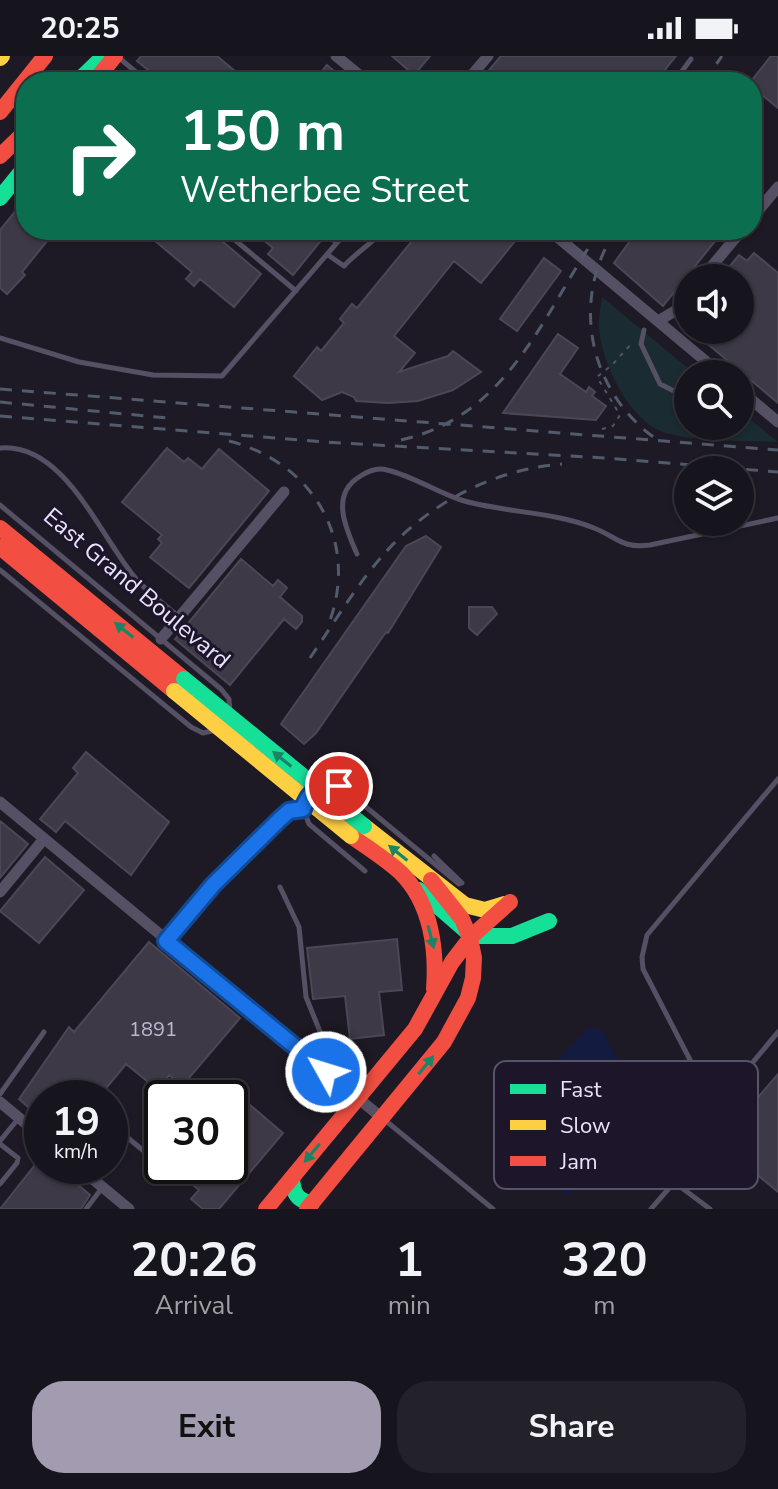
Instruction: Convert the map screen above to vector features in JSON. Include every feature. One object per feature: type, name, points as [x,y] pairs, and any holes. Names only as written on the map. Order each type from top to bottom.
[{"type":"main road","points":[[32,72],[45,56]]},
{"type":"main road","points":[[87,72],[104,56]]},
{"type":"main road","points":[[102,72],[116,56]]},
{"type":"main road","points":[[0,112],[16,92]]},
{"type":"main road","points":[[0,156],[16,141]]},
{"type":"main road","points":[[0,198],[16,178]]},
{"type":"main road","name":"East Grand Boulevard","points":[[0,528],[25,558],[179,685],[358,831],[431,880]]},
{"type":"main road","name":"East Grand Boulevard","points":[[0,547],[25,558]]},
{"type":"main road","name":"East Grand Boulevard","points":[[358,831],[403,876],[423,906],[436,968],[433,995]]},
{"type":"main road","points":[[403,876],[472,936],[512,936],[549,921]]},
{"type":"main road","points":[[266,1209],[415,1029],[452,962],[472,936],[510,902],[494,909],[475,908],[465,905],[431,880]]},
{"type":"main road","points":[[292,1178],[295,1195],[309,1206],[408,1088],[462,1017],[471,992],[474,970],[472,936],[456,907],[431,880]]},
{"type":"street","points":[[336,56],[356,72]]},
{"type":"street","points":[[474,72],[488,56]]},
{"type":"street","points":[[762,206],[778,187]]},
{"type":"street","points":[[565,240],[703,360]]},
{"type":"street","points":[[714,264],[734,240]]},
{"type":"street","points":[[658,321],[674,312]]},
{"type":"street","points":[[754,403],[778,422]]},
{"type":"street","points":[[161,639],[284,492]]},
{"type":"street","points":[[0,802],[382,1118]]},
{"type":"street","points":[[166,941],[213,885],[280,819],[289,811],[303,809]]},
{"type":"street","points":[[0,892],[43,840]]},
{"type":"street","points":[[0,1102],[24,1122]]},
{"type":"street","points":[[100,1184],[129,1209]]},
{"type":"lane","points":[[116,56],[136,72]]},
{"type":"lane","points":[[681,72],[691,59]]},
{"type":"lane","points":[[235,240],[296,292]]},
{"type":"lane","points":[[333,240],[337,243]]},
{"type":"lane","points":[[0,338],[94,365],[153,375],[222,376],[340,240]]},
{"type":"lane","points":[[328,255],[344,266],[361,248],[375,240]]},
{"type":"lane","points":[[644,330],[641,344],[660,384],[674,391]]},
{"type":"lane","points":[[0,448],[21,449],[37,455],[54,469],[86,505],[136,579],[179,617]]},
{"type":"lane","points":[[357,554],[345,521],[342,499],[351,482],[374,469],[388,470],[476,504],[588,525],[631,546],[650,545],[778,518]]},
{"type":"lane","name":"East Grand Boulevard","points":[[0,505],[25,558],[191,727],[203,733],[214,731],[230,714],[229,699],[161,639],[25,558]]},
{"type":"lane","name":"East Grand Boulevard","points":[[0,570],[25,558]]},
{"type":"lane","points":[[691,1061],[643,969],[647,935],[778,779]]},
{"type":"lane","points":[[365,871],[309,824],[303,809],[307,798],[320,786],[330,783],[339,786],[459,884],[462,883],[434,856]]},
{"type":"lane","points":[[280,887],[299,927],[306,997],[323,1039],[313,1061]]},
{"type":"lane","points":[[0,1094],[44,1032]]},
{"type":"lane","points":[[754,1061],[778,1032]]},
{"type":"lane","points":[[0,1184],[18,1158],[0,1143],[19,1118]]},
{"type":"lane","points":[[382,1118],[493,1209]]},
{"type":"lane","points":[[128,1138],[144,1151]]},
{"type":"lane","points":[[86,1209],[103,1187]]},
{"type":"lane","points":[[651,1209],[668,1189]]},
{"type":"lane","points":[[683,1189],[710,1209]]},
{"type":"path","points":[[602,429],[613,426],[620,415],[597,377],[644,330]]},
{"type":"shaded area","points":[[602,297],[678,360],[674,360],[674,435],[653,427],[620,390],[601,342],[599,316]]},
{"type":"shaded area","points":[[754,422],[778,442],[707,440],[754,440]]},
{"type":"water","points":[[588,1028],[599,1029],[604,1034],[620,1061],[557,1061]]},
{"type":"water","points":[[558,1189],[576,1189],[570,1194]]},
{"type":"building","points":[[141,56],[217,56],[236,72],[151,72],[137,61]]},
{"type":"building","points":[[392,56],[430,56],[417,72],[411,72]]},
{"type":"building","points":[[501,56],[676,56],[663,72],[487,72]]},
{"type":"building","points":[[771,56],[778,56],[778,108],[762,95],[762,72],[758,72]]},
{"type":"building","points":[[327,65],[335,72],[321,72]]},
{"type":"building","points":[[16,210],[16,240],[48,240],[22,272],[25,275],[7,294],[0,288],[0,230]]},
{"type":"building","points":[[154,240],[221,240],[261,274],[234,307],[200,279],[194,286],[186,279],[192,272]]},
{"type":"building","points":[[263,240],[321,240],[293,275],[268,254],[273,248]]},
{"type":"building","points":[[413,240],[516,240],[481,283],[454,261],[394,336],[415,353],[399,372],[448,356],[453,351],[481,372],[453,390],[418,401],[356,401],[342,392],[322,400],[294,376],[317,347],[321,351],[344,323],[340,319],[352,304],[357,308]]},
{"type":"building","points":[[631,240],[716,240],[697,264],[674,264],[674,292],[663,306],[614,263]]},
{"type":"building","points":[[754,253],[778,273],[778,403],[754,383],[754,360],[727,360],[708,344],[754,344],[754,264],[732,264],[739,255],[747,261]]},
{"type":"building","points":[[544,258],[561,271],[517,331],[500,319]]},
{"type":"building","points":[[558,334],[578,348],[560,374],[586,392],[589,387],[595,392],[592,396],[606,406],[596,420],[503,413]]},
{"type":"building","points":[[167,448],[184,462],[188,458],[202,469],[219,449],[269,491],[189,588],[150,557],[162,543],[158,539],[162,535],[122,502]]},
{"type":"building","points":[[426,536],[441,547],[388,633],[316,733],[304,744],[281,724],[406,546]]},
{"type":"building","points":[[241,559],[273,586],[278,580],[287,588],[280,597],[302,616],[302,622],[296,629],[284,619],[230,685],[175,639]]},
{"type":"building","points":[[469,607],[492,607],[497,614],[477,635],[469,628]]},
{"type":"building","points":[[86,752],[169,822],[131,875],[65,821],[56,832],[40,819],[78,773],[73,768]]},
{"type":"building","points":[[0,821],[28,844],[0,878]]},
{"type":"building","points":[[45,857],[84,890],[39,943],[0,911]]},
{"type":"building","points":[[397,939],[402,990],[379,992],[384,1035],[350,1039],[345,996],[313,999],[307,948]]},
{"type":"building","points":[[149,942],[240,1018],[187,1080],[176,1080],[169,1075],[165,1080],[146,1080],[126,1064],[113,1080],[32,1080],[69,1027],[74,1032]]},
{"type":"building","points":[[778,1074],[778,1192],[758,1175],[758,1097]]},
{"type":"building","points":[[250,1105],[283,1133],[248,1175]]},
{"type":"building","points":[[24,1179],[24,1184],[77,1184],[90,1195],[81,1209],[0,1209]]},
{"type":"building","points":[[192,1184],[240,1184],[219,1209],[203,1209],[191,1199],[199,1190]]},
{"type":"railway","points":[[711,72],[722,56]]},
{"type":"railway","points":[[401,440],[439,427],[470,409],[497,385],[541,326],[594,240]]},
{"type":"railway","points":[[610,240],[601,257],[593,286],[590,315],[594,344],[602,372],[616,398],[635,421],[659,441]]},
{"type":"railway","points":[[0,389],[778,450]]},
{"type":"railway","points":[[0,402],[167,418]]},
{"type":"railway","points":[[0,416],[325,442],[606,458],[778,472]]},
{"type":"railway","points":[[229,441],[258,451],[284,467],[305,486],[322,509],[333,534],[338,562],[337,592],[329,623]]},
{"type":"railway","points":[[310,658],[375,565],[402,535],[422,519],[443,504],[488,481],[537,467],[562,464]]},
{"type":"traffic: fast","points":[[87,72],[104,56]]},
{"type":"traffic: fast","points":[[0,198],[16,178]]},
{"type":"traffic: fast","points":[[184,679],[364,826]]},
{"type":"traffic: fast","points":[[419,890],[472,936],[512,936],[549,921]]},
{"type":"traffic: fast","points":[[292,1178],[297,1195],[312,1203]]},
{"type":"traffic: slow","points":[[174,691],[351,836]]},
{"type":"traffic: slow","points":[[364,826],[465,905],[485,910],[505,904]]},
{"type":"traffic: jam","points":[[32,72],[45,56]]},
{"type":"traffic: jam","points":[[102,72],[115,56]]},
{"type":"traffic: jam","points":[[0,112],[16,92]]},
{"type":"traffic: jam","points":[[0,156],[16,141]]},
{"type":"traffic: jam","points":[[0,528],[184,679]]},
{"type":"traffic: jam","points":[[0,547],[174,691]]},
{"type":"traffic: jam","points":[[351,836],[401,873],[419,898],[433,943],[434,989]]},
{"type":"traffic: jam","points":[[307,1209],[444,1042],[468,998],[474,958],[470,938],[462,919],[431,880]]},
{"type":"traffic: jam","points":[[266,1209],[415,1029],[452,962],[472,936],[510,902]]},
{"type":"route","points":[[326,1072],[166,941],[213,885],[280,819],[289,811],[303,809],[307,798],[320,786],[330,783],[339,786]]}]
